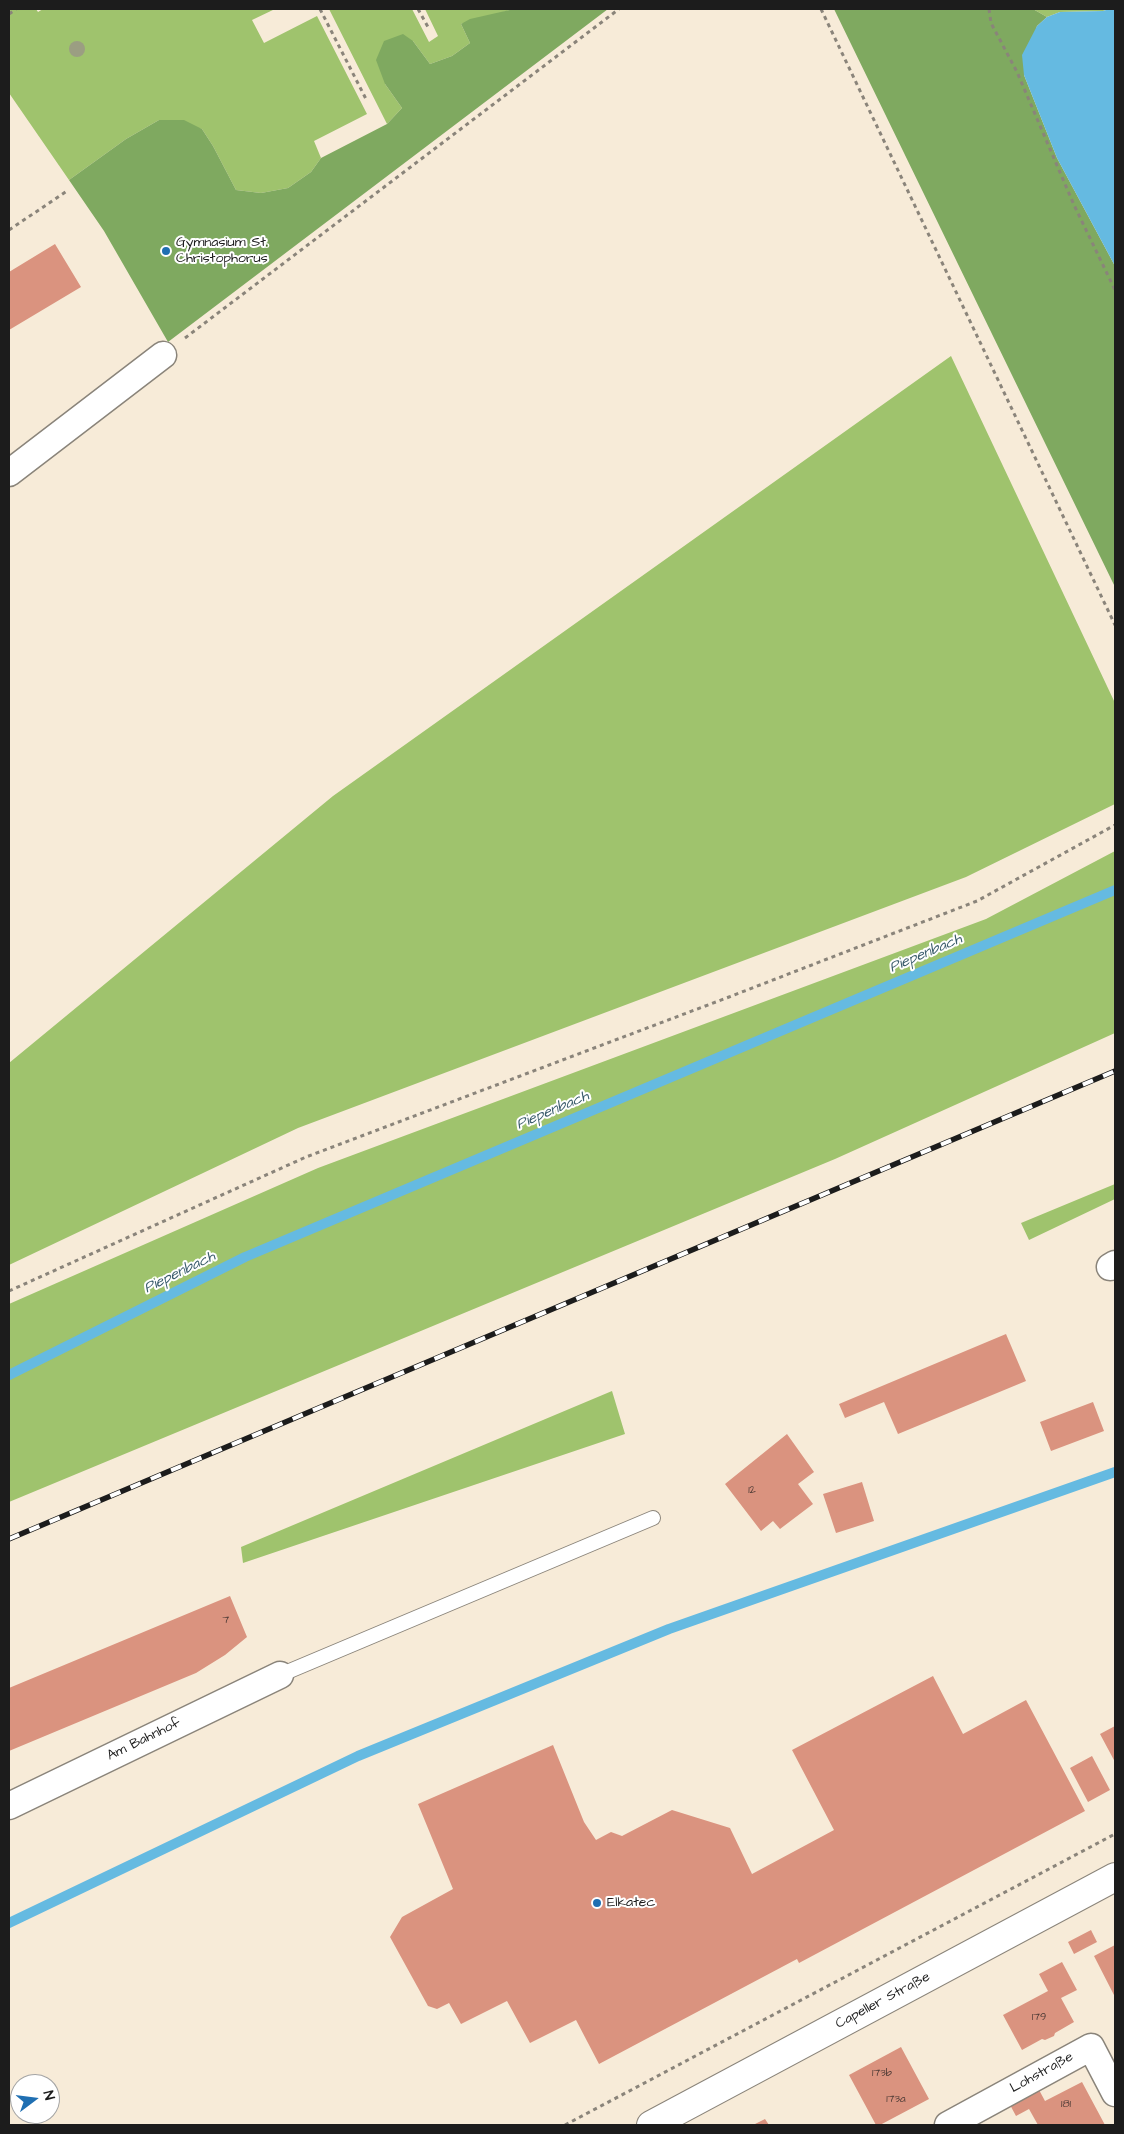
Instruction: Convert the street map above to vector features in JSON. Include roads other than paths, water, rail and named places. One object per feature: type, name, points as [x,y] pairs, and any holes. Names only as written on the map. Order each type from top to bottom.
[{"type":"street","points":[[9,473],[163,355]]},
{"type":"street","name":"Am Bahnhof","points":[[9,1806],[280,1675]]},
{"type":"street","name":"Capeller Straße","points":[[651,2125],[1115,1877]]},
{"type":"street","name":"Lohstraße","points":[[948,2125],[1091,2046],[1115,2093]]},
{"type":"lane","points":[[280,1675],[653,1518]]},
{"type":"water","points":[[1115,9],[1115,266],[1057,158],[1024,75],[1022,55],[1037,26],[1047,17],[1060,12],[1103,11]]},
{"type":"waterway","name":"Piepenbach","points":[[9,1375],[245,1257],[1115,890]]},
{"type":"waterway","points":[[9,1923],[358,1756],[669,1629],[1115,1472]]},
{"type":"railway","points":[[9,1539],[1115,1071]]},
{"type":"place","name":"Gymnasium St. Christophorus","points":[[166,251]]},
{"type":"place","name":"Elkatec","points":[[597,1903]]}]
